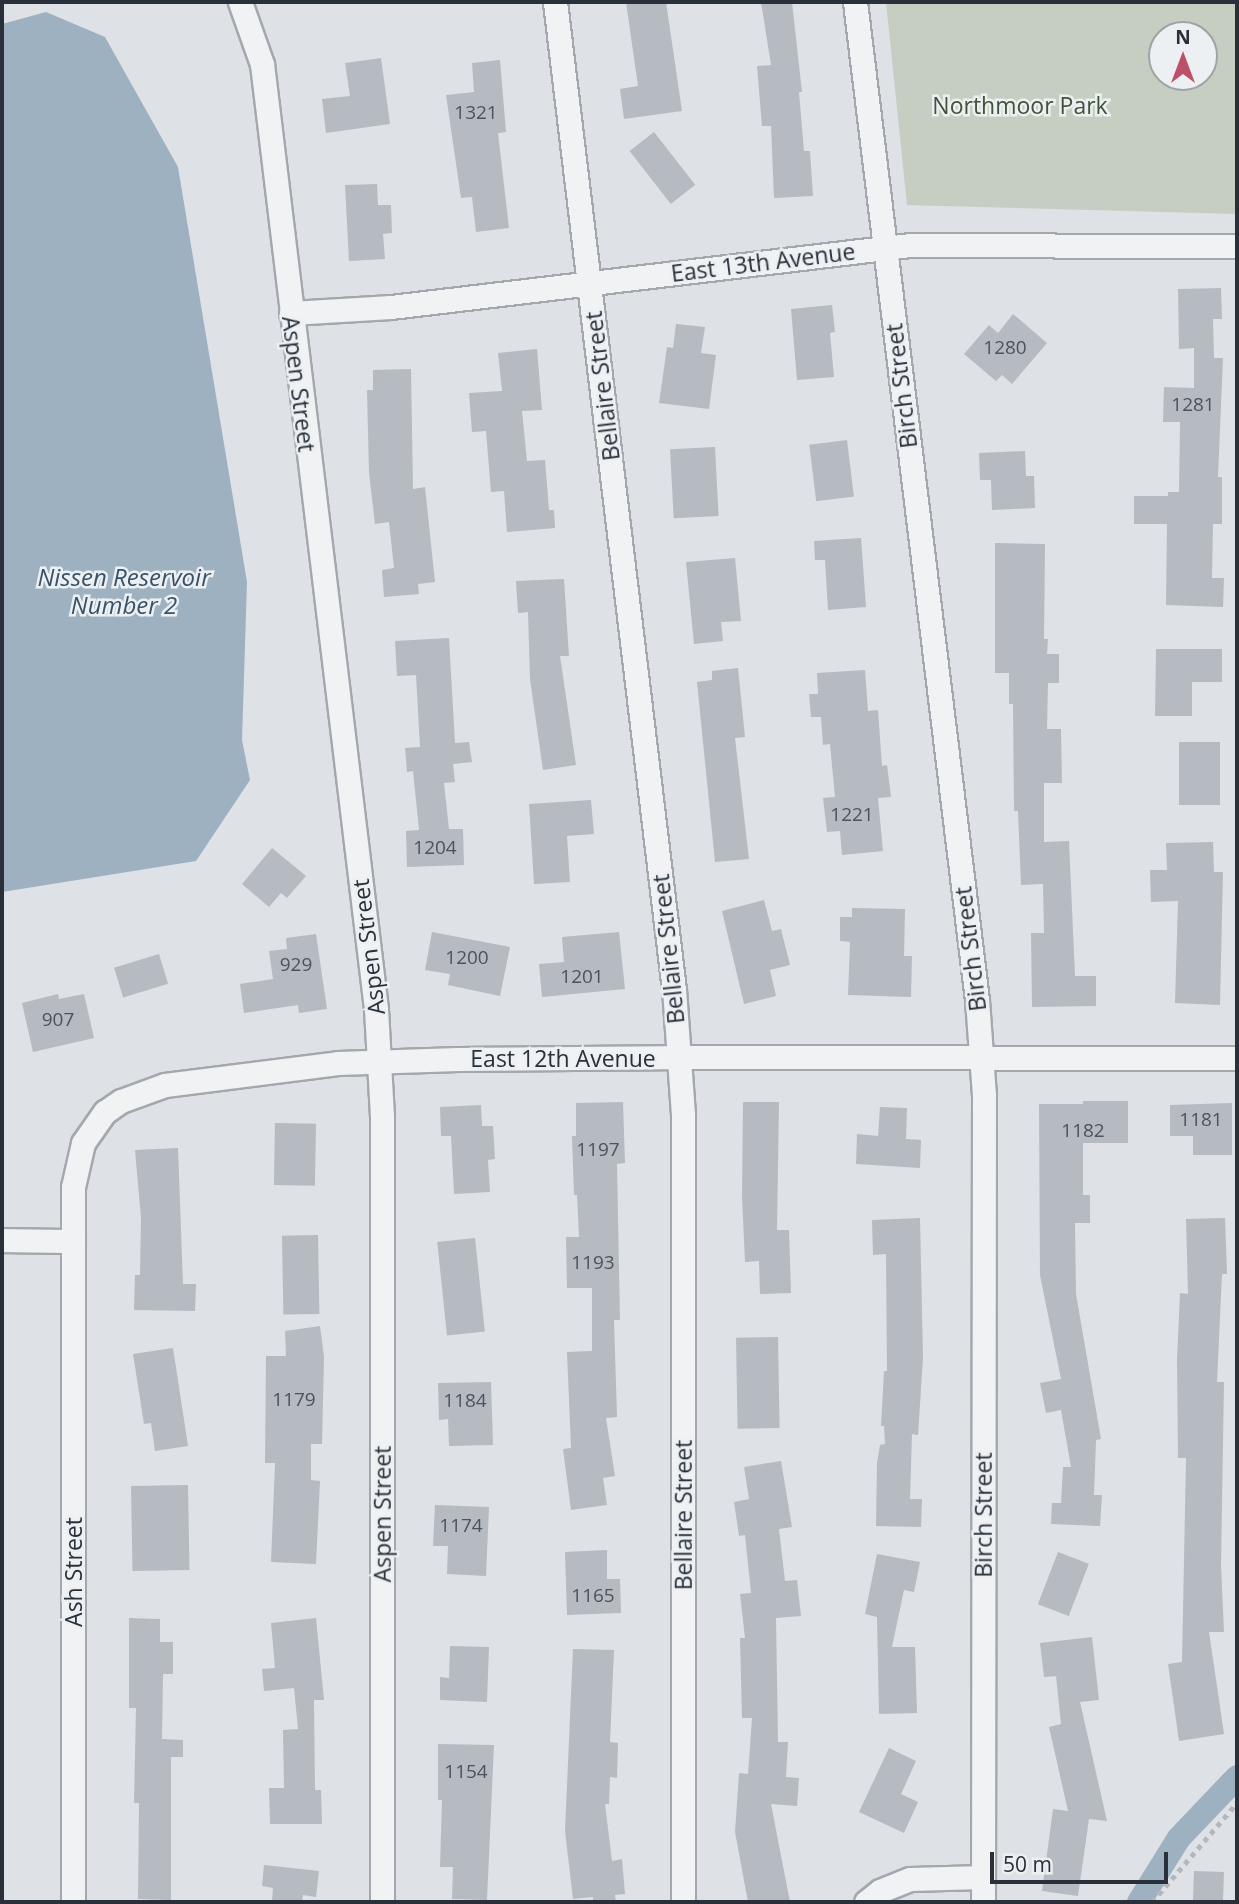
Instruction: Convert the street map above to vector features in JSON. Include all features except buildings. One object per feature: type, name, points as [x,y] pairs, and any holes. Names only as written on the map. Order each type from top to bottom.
[{"type":"street","name":"Aspen Street","points":[[240,2],[262,64],[376,1009],[382,1116],[382,1902]]},
{"type":"street","name":"Bellaire Street","points":[[555,2],[674,989],[683,1114],[683,1902]]},
{"type":"street","name":"Birch Street","points":[[855,2],[977,1000],[984,1095],[983,1902]]},
{"type":"street","name":"East 13th Avenue","points":[[290,313],[391,307],[884,247],[1237,246]]},
{"type":"street","name":"East 12th Avenue","points":[[73,1241],[73,1188],[83,1143],[105,1112],[121,1101],[165,1085],[211,1077],[379,1062],[679,1057],[1237,1058]]},
{"type":"street","points":[[2,1240],[73,1241]]},
{"type":"street","name":"Ash Street","points":[[73,1241],[73,1902]]},
{"type":"street","points":[[866,1902],[880,1891],[910,1879],[983,1877]]},
{"type":"path","points":[[1152,1902],[1237,1803]]},
{"type":"green space","name":"Northmoor Park","points":[[886,2],[1237,2],[1237,214],[907,205]]},
{"type":"water","name":"Nissen Reservoir Number 2","points":[[46,12],[105,37],[178,167],[247,582],[242,740],[250,780],[196,861],[2,892],[2,24]]},
{"type":"waterway","points":[[1139,1902],[1179,1838],[1237,1777]]}]
